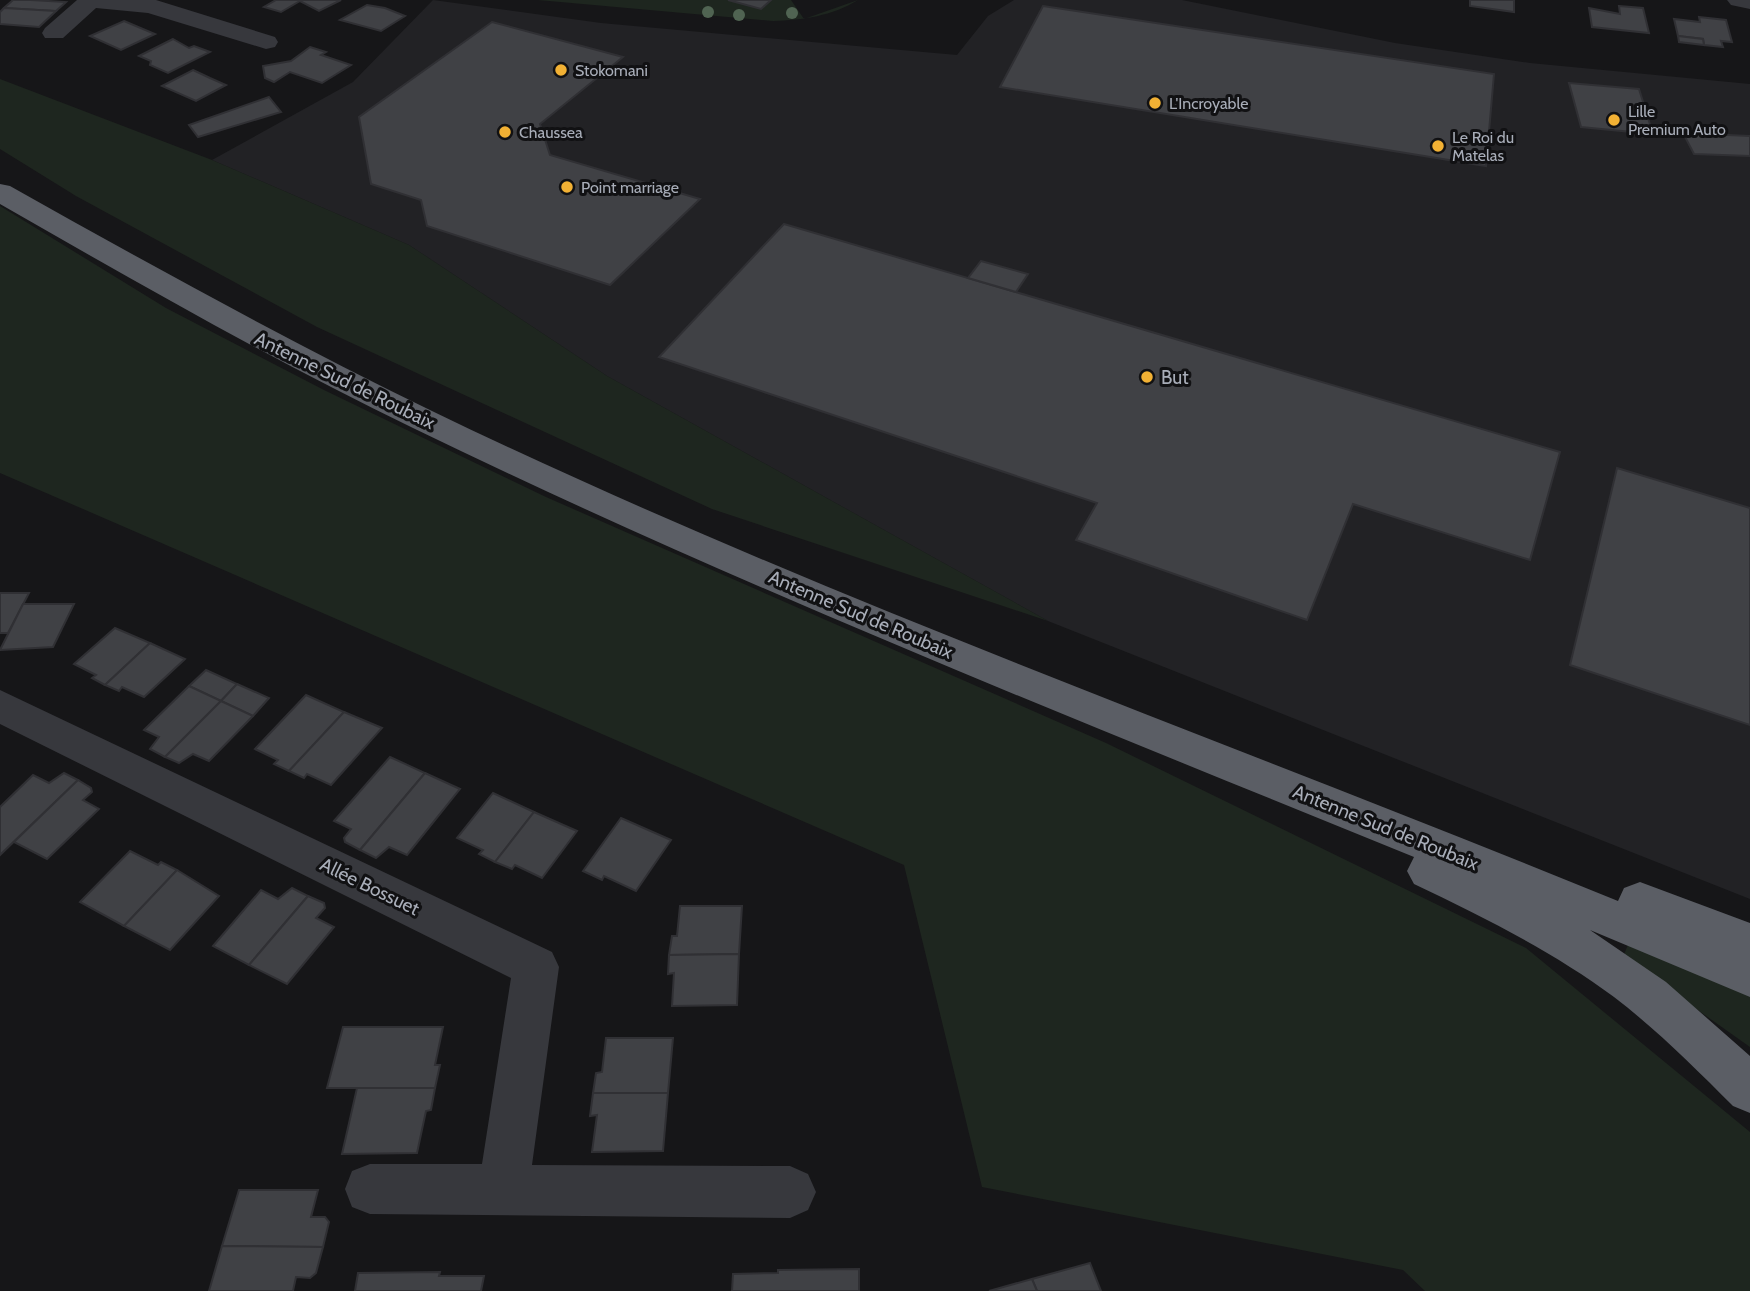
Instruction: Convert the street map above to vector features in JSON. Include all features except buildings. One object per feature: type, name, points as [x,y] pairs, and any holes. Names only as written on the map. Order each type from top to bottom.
[{"type":"highway","name":"Antenne Sud de Roubaix","points":[[0,170],[222,299],[486,429],[1035,661],[1750,945]]},
{"type":"highway","name":"Antenne Sud de Roubaix","points":[[0,192],[138,274],[243,330],[653,525],[868,618],[1750,976]]},
{"type":"highway","points":[[1077,702],[1249,792],[1461,885],[1568,941],[1651,999],[1750,1089]]},
{"type":"street","points":[[54,33],[91,0],[151,6],[266,41]]},
{"type":"street","points":[[1739,0],[1750,2]]},
{"type":"street","name":"Allée Bossuet","points":[[0,706],[536,967],[503,1190]]},
{"type":"street","points":[[370,1189],[790,1192]]},
{"type":"shaded area","points":[[433,0],[601,23],[957,55],[988,16],[1014,0],[1182,0],[1395,43],[1530,63],[1750,84],[1750,899],[1048,621],[607,376],[409,245],[212,160],[353,82]]},
{"type":"shaded area","points":[[538,0],[791,0],[804,18],[773,21]]},
{"type":"shaded area","points":[[858,0],[838,10],[807,18]]},
{"type":"shaded area","points":[[0,79],[212,160],[409,245],[607,376],[1048,621],[712,509],[317,327],[76,196],[0,149]]},
{"type":"shaded area","points":[[0,206],[166,308],[324,390],[546,497],[1106,743],[1526,948],[1750,1132],[1750,1291],[1425,1291],[1403,1270],[982,1187],[904,865],[0,473]]},
{"type":"shaded area","points":[[1630,940],[1750,992],[1750,1047],[1623,957]]},
{"type":"place","name":"Stokomani","points":[[561,70]]},
{"type":"place","name":"L'Incroyable","points":[[1155,103]]},
{"type":"place","name":"Lille Premium Auto","points":[[1614,120]]},
{"type":"place","name":"Chaussea","points":[[505,132]]},
{"type":"place","name":"Le Roi du Matelas","points":[[1438,146]]},
{"type":"place","name":"Point marriage","points":[[567,187]]},
{"type":"place","name":"But","points":[[1147,377]]}]
